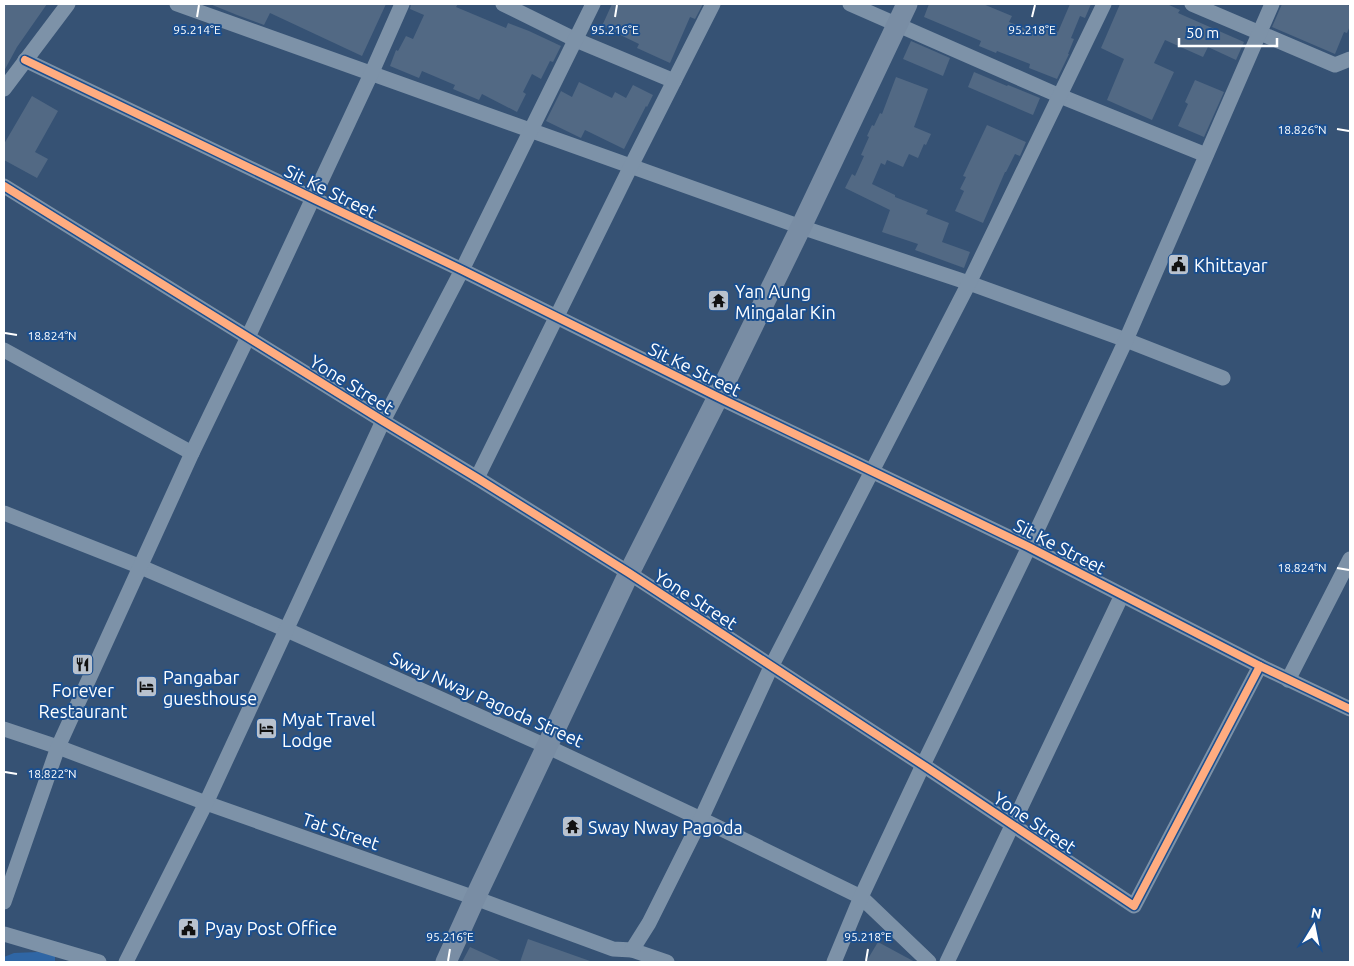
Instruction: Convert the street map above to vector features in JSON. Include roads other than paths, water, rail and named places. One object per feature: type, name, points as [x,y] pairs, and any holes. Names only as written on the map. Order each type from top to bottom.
[{"type":"street","points":[[4,90],[68,4]]},
{"type":"street","points":[[177,4],[372,72],[801,227],[1126,340],[1223,378]]},
{"type":"street","points":[[4,902],[58,747],[192,453],[372,72],[402,4]]},
{"type":"street","points":[[503,4],[576,40],[674,81]]},
{"type":"street","points":[[126,962],[206,804],[383,421],[462,270],[594,4]]},
{"type":"street","points":[[476,478],[713,4]]},
{"type":"street","points":[[850,4],[1060,96],[1206,155]]},
{"type":"street","points":[[446,962],[546,746],[801,227],[907,4]]},
{"type":"street","points":[[632,950],[649,923],[701,819],[771,666],[969,284],[1104,4]]},
{"type":"street","points":[[1192,4],[1335,66],[1350,59]]},
{"type":"street","points":[[834,962],[861,897],[922,765],[1029,547],[1126,340],[1272,4]]},
{"type":"street","name":"Sit Ke Street","points":[[25,60],[462,270],[718,397],[1029,547],[1260,666],[1350,709]]},
{"type":"street","name":"Yone Street","points":[[4,186],[629,574],[1134,906],[1260,666]]},
{"type":"street","points":[[4,350],[192,453]]},
{"type":"street","name":"Sway Nway Pagoda Street","points":[[4,513],[141,567],[287,630],[546,746],[701,819],[861,897],[929,962]]},
{"type":"street","points":[[1288,680],[1350,559]]},
{"type":"street","points":[[947,962],[1122,595]]},
{"type":"street","name":"Tat Street","points":[[4,729],[58,747],[206,804],[475,898],[613,949],[632,950],[667,962]]},
{"type":"street","points":[[4,934],[99,962]]},
{"type":"place","name":"Khittayar","points":[[1178,265]]},
{"type":"place","name":"Yan Aung Mingalar Kin","points":[[719,301]]},
{"type":"place","name":"Forever Restaurant","points":[[83,665]]},
{"type":"place","name":"Pangabar guesthouse","points":[[147,687]]},
{"type":"place","name":"Myat Travel Lodge","points":[[266,729]]},
{"type":"place","name":"Sway Nway Pagoda","points":[[572,827]]},
{"type":"place","name":"Pyay Post Office","points":[[189,928]]}]
